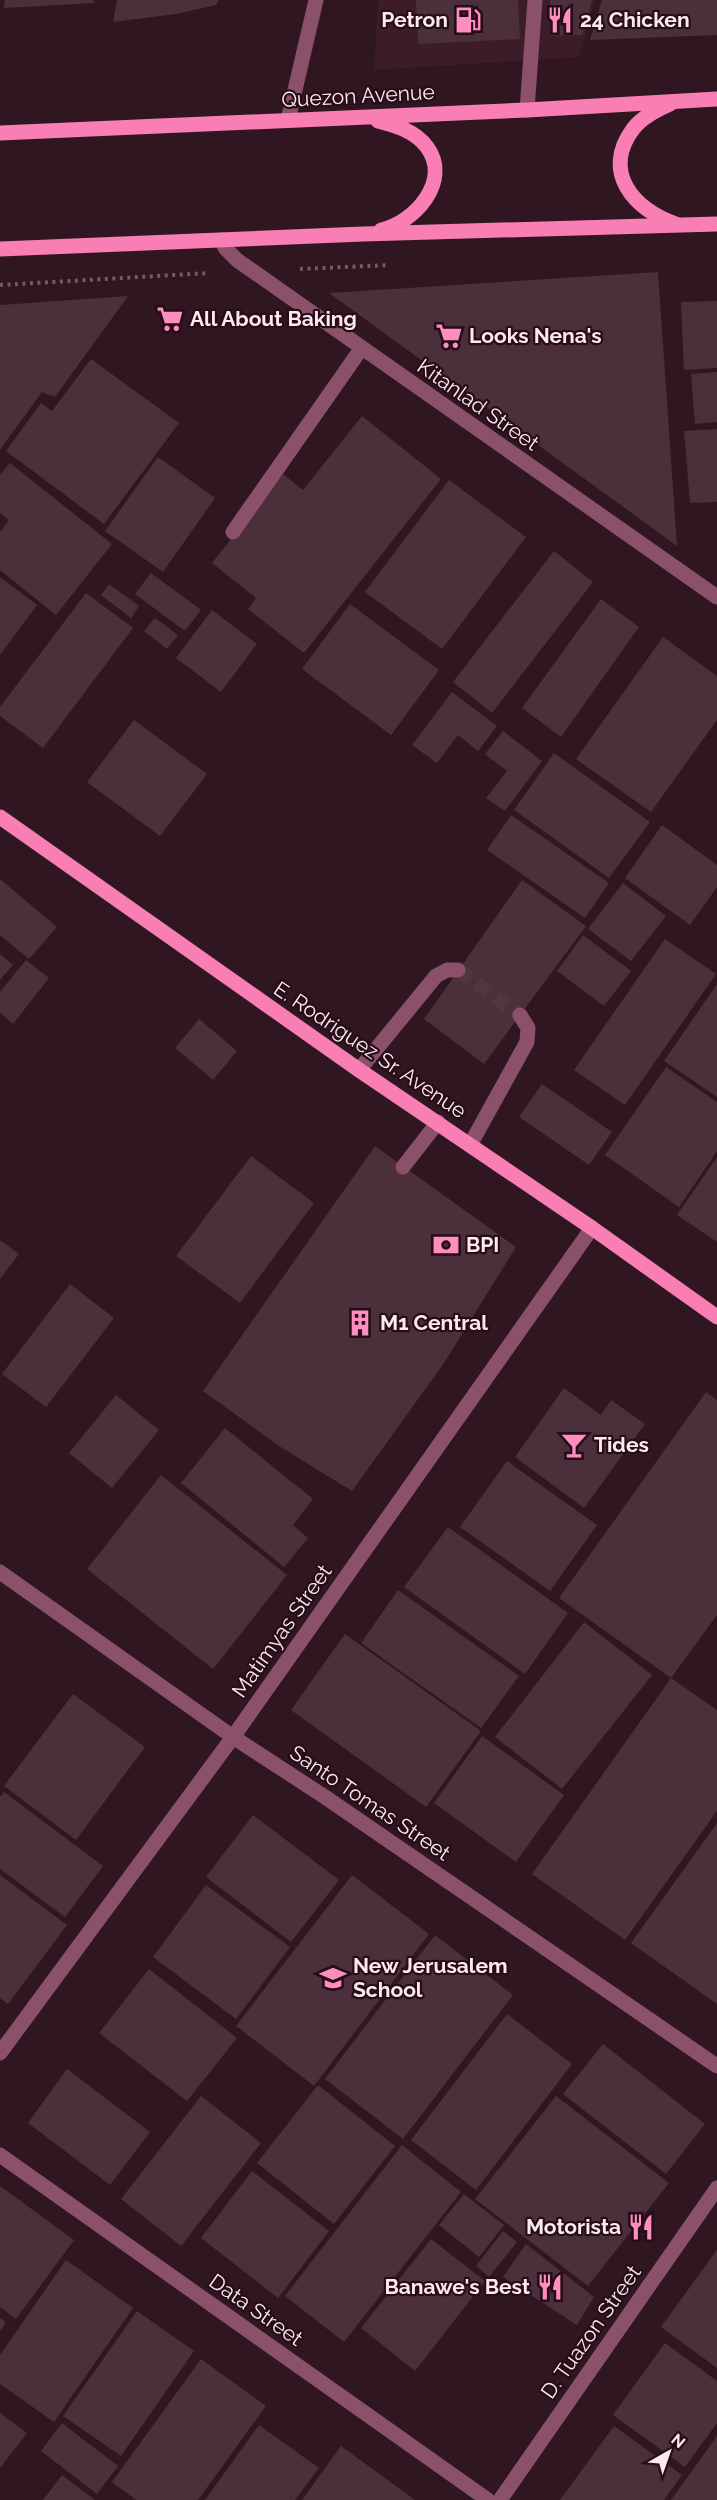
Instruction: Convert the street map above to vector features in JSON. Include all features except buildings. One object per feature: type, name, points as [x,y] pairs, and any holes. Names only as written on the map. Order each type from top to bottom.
[{"type":"main road","name":"Quezon Avenue","points":[[0,133],[527,110],[717,99]]},
{"type":"main road","points":[[679,100],[654,112],[633,128],[625,142],[620,170],[627,188],[643,208],[684,226]]},
{"type":"main road","points":[[351,117],[391,124],[411,132],[428,148],[435,168],[430,192],[414,212],[389,228],[363,234]]},
{"type":"main road","points":[[0,249],[363,234],[717,224]]},
{"type":"main road","name":"E. Rodriguez Sr. Avenue","points":[[0,818],[717,1317]]},
{"type":"street","points":[[288,120],[316,0]]},
{"type":"street","points":[[527,110],[535,0]]},
{"type":"street","name":"Kitanlad Street","points":[[221,240],[226,249],[252,271],[717,597]]},
{"type":"street","points":[[233,532],[361,349]]},
{"type":"street","points":[[359,1070],[436,976],[447,970],[458,970]]},
{"type":"street","points":[[470,1145],[526,1042],[528,1028],[520,1015]]},
{"type":"street","points":[[403,1167],[438,1122]]},
{"type":"street","name":"Matimyas Street","points":[[0,2053],[233,1737],[592,1228]]},
{"type":"street","name":"Santo Tomas Street","points":[[0,1572],[233,1737],[325,1797],[717,2067]]},
{"type":"street","name":"Data Street","points":[[0,2155],[488,2500]]},
{"type":"street","name":"D. Tuazon Street","points":[[500,2500],[717,2188]]},
{"type":"path","points":[[300,269],[395,265]]},
{"type":"path","points":[[0,285],[252,271]]},
{"type":"shaded area","points":[[378,0],[595,0],[579,57],[374,70]]},
{"type":"tunnel","points":[[458,970],[520,1015]]},
{"type":"place","name":"Petron","points":[[468,20]]},
{"type":"place","name":"24 Chicken","points":[[560,20]]},
{"type":"place","name":"All About Baking","points":[[170,319]]},
{"type":"place","name":"Looks Nena's","points":[[449,336]]},
{"type":"place","name":"BPI","points":[[446,1245]]},
{"type":"place","name":"M1 Central","points":[[360,1323]]},
{"type":"place","name":"Tides","points":[[574,1445]]},
{"type":"place","name":"New Jerusalem School","points":[[333,1978]]},
{"type":"place","name":"Motorista","points":[[641,2227]]},
{"type":"place","name":"Banawe's Best","points":[[550,2287]]}]
